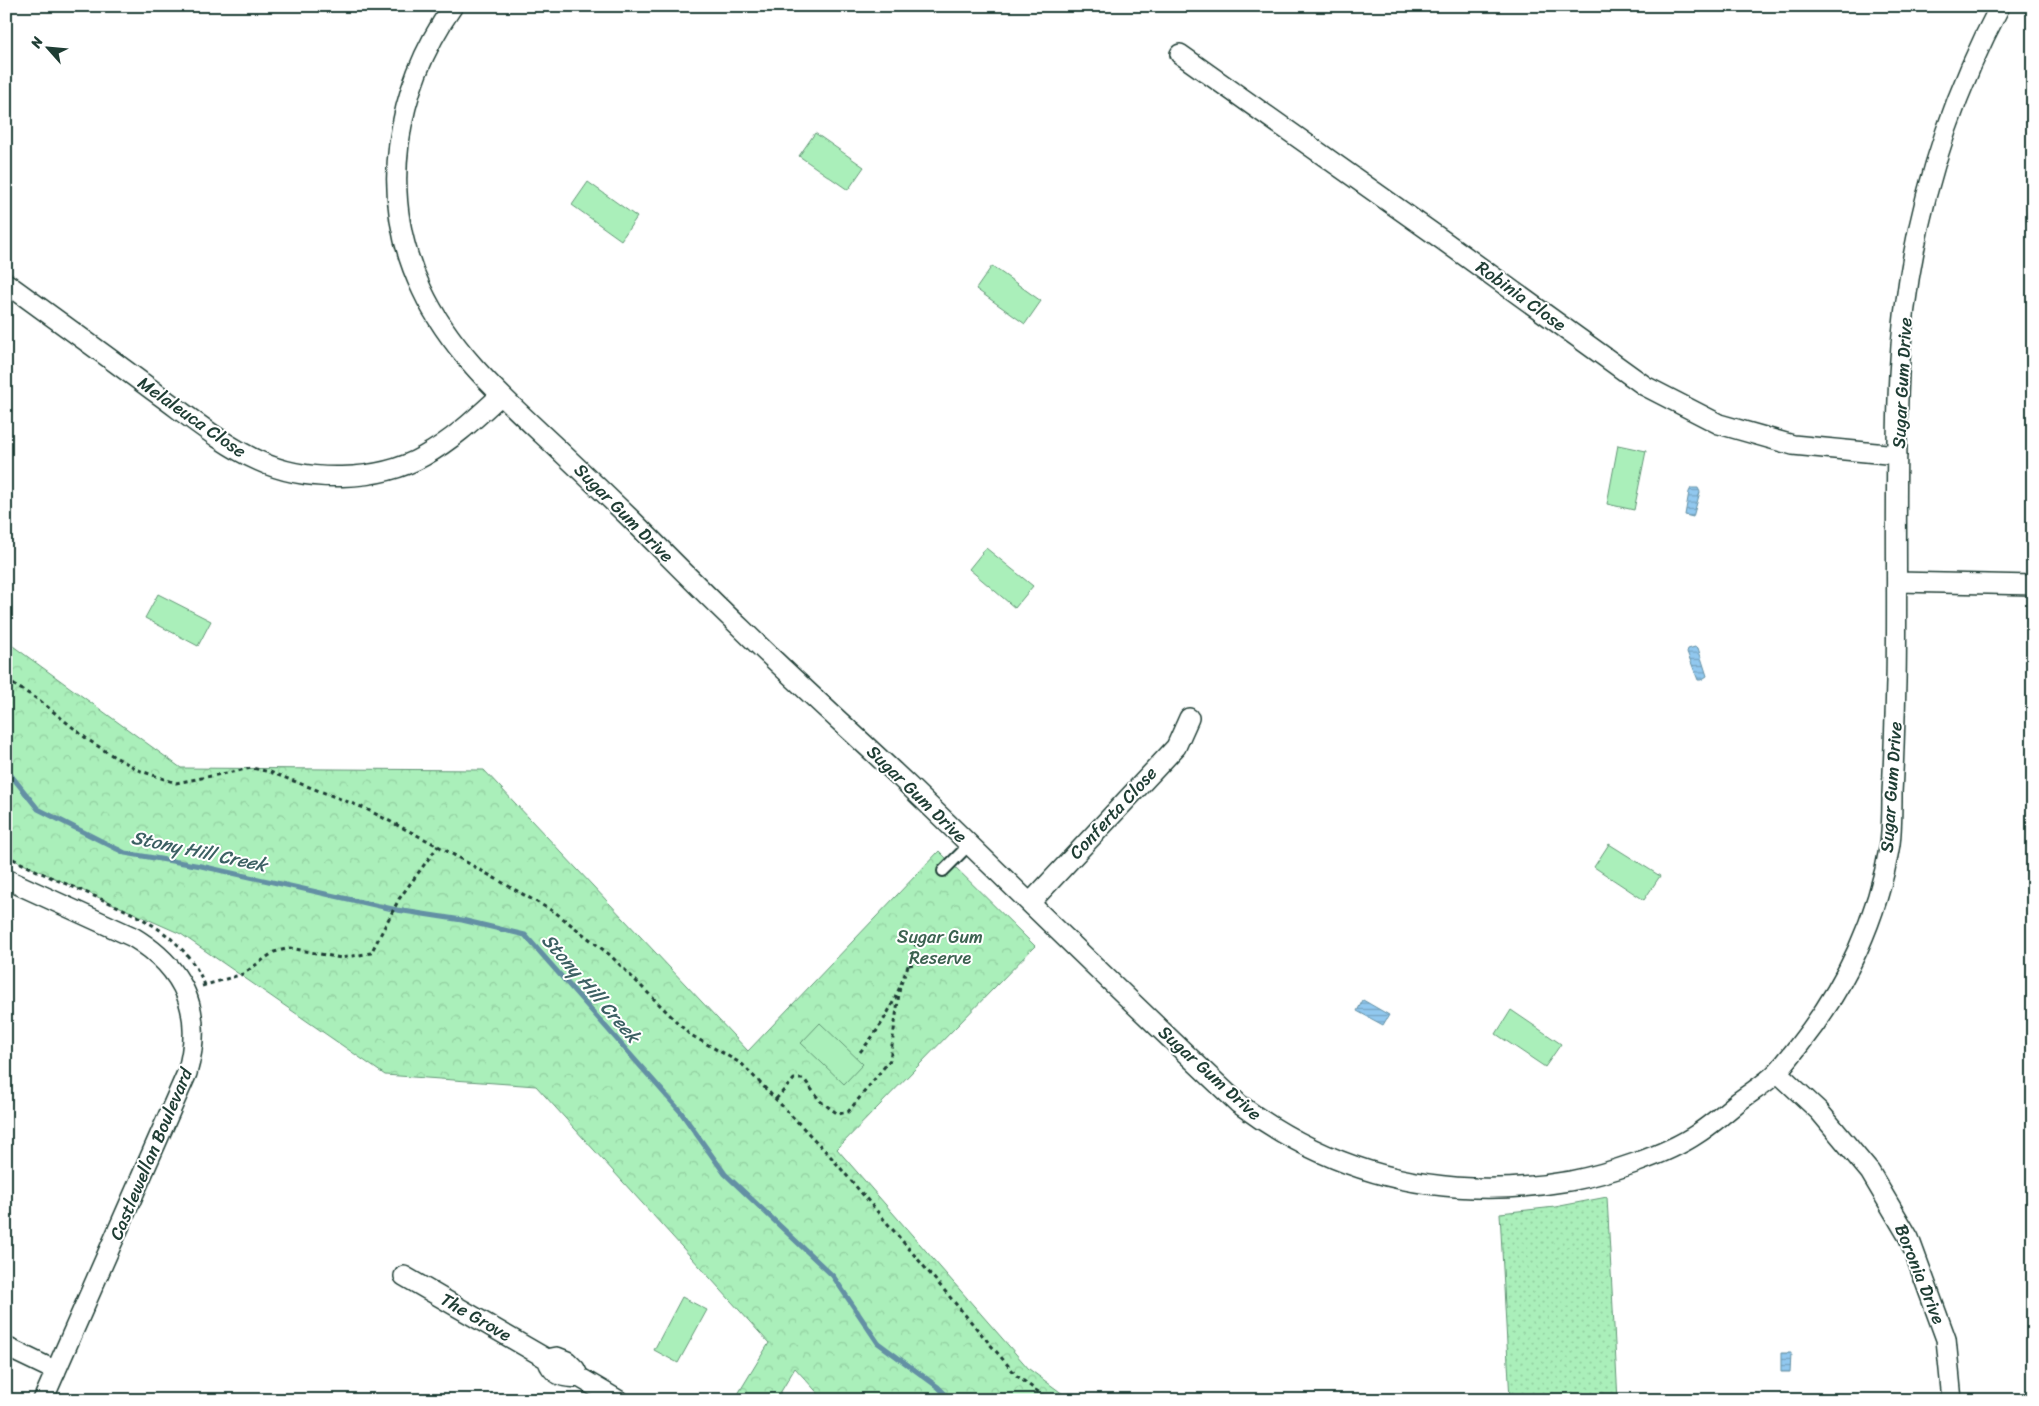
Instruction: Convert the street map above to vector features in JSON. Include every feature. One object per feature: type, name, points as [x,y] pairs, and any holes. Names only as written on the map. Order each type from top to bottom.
[{"type":"street","name":"Sugar Gum Drive","points":[[453,6],[425,51],[404,109],[398,148],[397,197],[400,219],[412,267],[431,308],[459,349],[500,395],[589,477],[743,631],[830,711],[1227,1092],[1266,1123],[1328,1156],[1376,1174],[1420,1184],[1464,1188],[1530,1188],[1585,1178],[1633,1163],[1695,1136],[1777,1072],[1822,1016],[1854,961],[1877,900],[1890,842],[1895,750],[1899,371],[1914,246],[1929,184],[1952,109],[1977,50],[2000,6]]},
{"type":"street","name":"Robinia Close","points":[[1180,54],[1452,246],[1645,386],[1720,424],[1793,445],[1897,455]]},
{"type":"street","name":"Melaleuca Close","points":[[6,283],[218,438],[259,461],[278,469],[301,475],[324,477],[372,473],[423,457],[449,441],[500,395]]},
{"type":"street","points":[[1898,582],[2033,585]]},
{"type":"street","name":"Conferta Close","points":[[1030,903],[1176,747],[1188,718]]},
{"type":"street","name":"Castlewellan Boulevard","points":[[6,879],[133,937],[151,948],[166,962],[177,977],[189,1000],[194,1021],[192,1055],[187,1073],[43,1400]]},
{"type":"street","name":"Boronia Drive","points":[[1777,1072],[1819,1111],[1870,1172],[1909,1238],[1946,1339],[1952,1400]]},
{"type":"street","name":"The Grove","points":[[404,1276],[547,1359],[557,1357],[567,1361],[575,1369],[579,1377],[618,1400]]},
{"type":"street","points":[[6,1346],[56,1371]]},
{"type":"lane","points":[[943,872],[970,845]]},
{"type":"path","points":[[6,680],[39,700],[87,739],[141,771],[176,783],[252,768],[270,772],[364,808],[438,846],[564,919],[610,955],[689,1034],[742,1064],[831,1157],[1017,1376],[1049,1400]]},
{"type":"path","points":[[200,987],[243,974],[274,952],[290,948],[341,958],[371,953],[399,899],[438,846]]},
{"type":"path","points":[[860,1052],[875,1035],[887,1016],[916,944]]},
{"type":"path","points":[[908,965],[935,960],[952,961]]},
{"type":"path","points":[[776,1099],[794,1079],[804,1079],[820,1101],[838,1114],[848,1112],[890,1060],[900,986]]},
{"type":"green space","points":[[815,133],[864,167],[848,190],[799,156]]},
{"type":"green space","points":[[588,182],[637,217],[621,240],[572,205]]},
{"type":"green space","points":[[992,266],[1041,301],[1025,324],[976,289]]},
{"type":"green space","points":[[1618,445],[1646,451],[1634,510],[1607,504]]},
{"type":"green space","points":[[986,548],[1033,586],[1015,608],[969,569]]},
{"type":"green space","points":[[158,594],[211,621],[198,646],[145,618]]},
{"type":"green space","name":"Sugar Gum Reserve","points":[[6,641],[181,768],[484,770],[748,1051],[939,851],[1035,946],[837,1149],[1029,1369],[1071,1400],[824,1400],[795,1368],[776,1400],[748,1400],[738,1394],[769,1343],[536,1086],[385,1075],[181,934],[6,855]]},
{"type":"green space","points":[[1609,844],[1660,876],[1644,900],[1594,867]]},
{"type":"green space","points":[[1511,1010],[1561,1044],[1545,1067],[1496,1034]]},
{"type":"green space","points":[[820,1023],[863,1064],[844,1084],[801,1043]]},
{"type":"green space","points":[[1607,1197],[1618,1400],[1510,1400],[1500,1213],[1555,1207]]},
{"type":"green space","points":[[682,1297],[707,1310],[678,1363],[654,1350]]},
{"type":"water","points":[[1691,488],[1698,488],[1700,492],[1693,517],[1685,515]]},
{"type":"water","points":[[1698,648],[1707,676],[1701,680],[1698,680],[1687,652],[1688,649]]},
{"type":"water","points":[[1363,1000],[1389,1015],[1383,1025],[1357,1011]]},
{"type":"water","points":[[1781,1353],[1791,1353],[1790,1372],[1781,1372]]},
{"type":"waterway","name":"Stony Hill Creek","points":[[6,769],[38,809],[125,853],[201,866],[397,910],[462,920],[525,935],[680,1111],[725,1174],[833,1276],[878,1343],[938,1387],[951,1400]]}]
